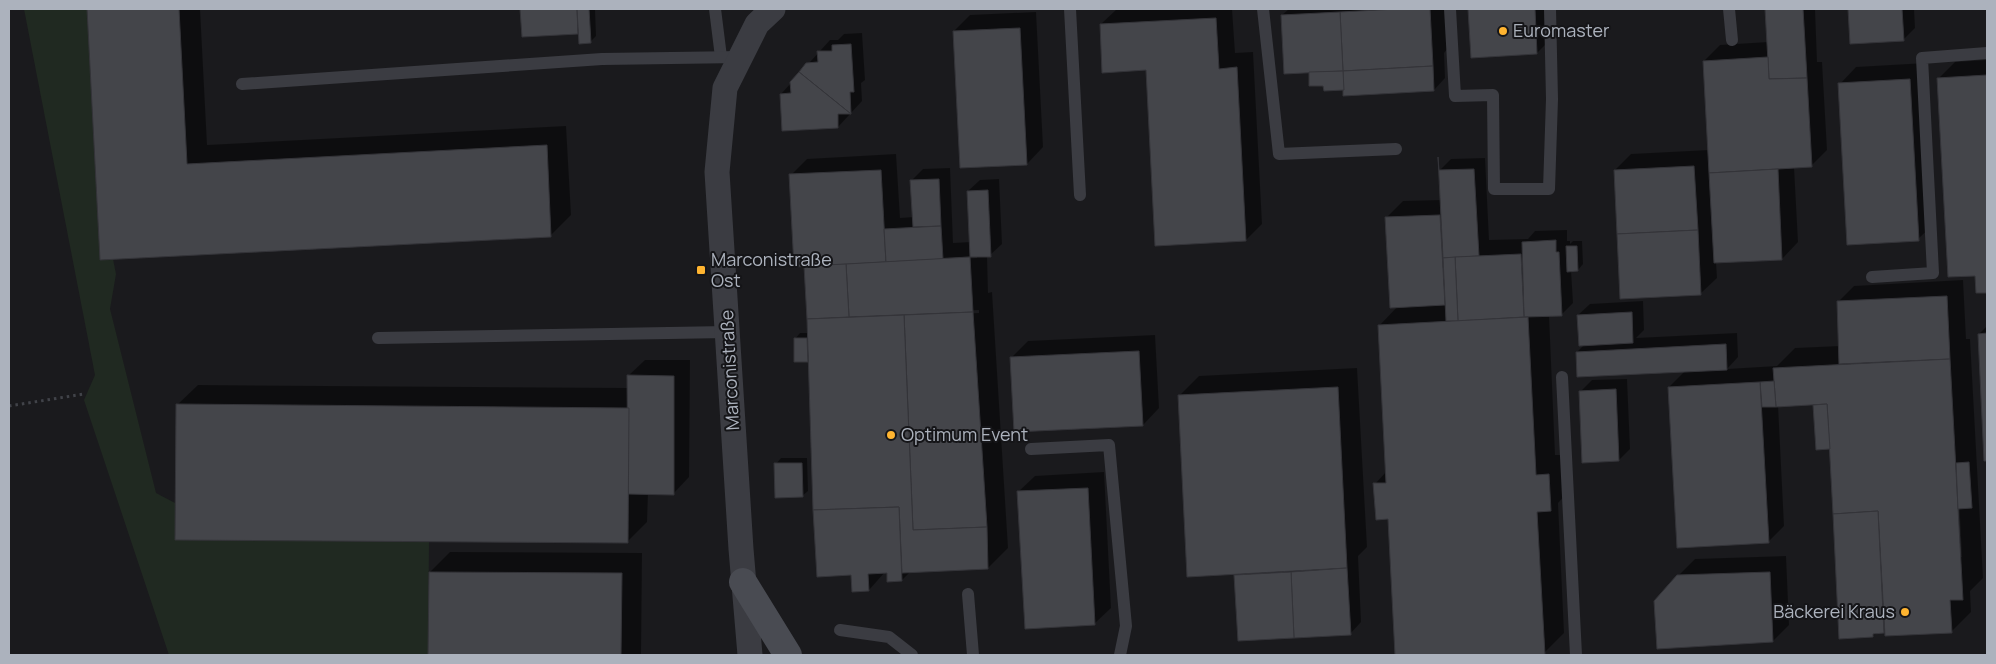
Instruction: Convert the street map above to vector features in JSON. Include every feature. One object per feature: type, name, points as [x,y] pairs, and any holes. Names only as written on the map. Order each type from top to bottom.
[{"type":"street","name":"Marconistraße","points":[[750,655],[743,582],[718,172],[724,88],[731,57],[757,24],[773,9]]},
{"type":"street","points":[[743,582],[788,655]]},
{"type":"lane","points":[[242,84],[602,59],[731,57],[715,9]]},
{"type":"lane","points":[[1070,9],[1080,195]]},
{"type":"lane","points":[[1263,9],[1279,154],[1396,149]]},
{"type":"lane","points":[[1450,9],[1456,96],[1493,95],[1494,189],[1549,189],[1552,99],[1550,9]]},
{"type":"lane","points":[[1729,9],[1732,40]]},
{"type":"lane","points":[[1872,277],[1933,273],[1922,58],[1987,52]]},
{"type":"lane","points":[[378,338],[727,332]]},
{"type":"lane","points":[[1562,377],[1576,655]]},
{"type":"lane","points":[[1031,449],[1109,445],[1126,626],[1120,655]]},
{"type":"lane","points":[[968,594],[973,655]]},
{"type":"lane","points":[[840,630],[889,637],[912,655]]},
{"type":"path","points":[[9,406],[84,394]]},
{"type":"shaded area","points":[[24,9],[87,9],[100,260],[113,259],[116,274],[110,309],[156,493],[175,503],[175,540],[429,542],[428,655],[169,655],[84,400],[95,375]]},
{"type":"building","points":[[87,9],[179,9],[187,164],[547,145],[551,237],[100,260]]},
{"type":"building","points":[[520,9],[577,9],[578,34],[522,37]]},
{"type":"building","points":[[577,9],[589,9],[591,43],[579,44]]},
{"type":"building","points":[[1430,9],[1433,66],[1343,71],[1340,12]]},
{"type":"building","name":"Euromaster","points":[[1468,9],[1535,9],[1537,54],[1471,58]]},
{"type":"building","points":[[1765,9],[1803,9],[1807,78],[1769,79]]},
{"type":"building","points":[[1848,9],[1902,9],[1904,41],[1850,44]]},
{"type":"building","points":[[1340,12],[1343,71],[1284,74],[1281,15]]},
{"type":"building","points":[[1216,18],[1219,69],[1237,67],[1246,241],[1155,246],[1146,70],[1102,73],[1100,24]]},
{"type":"building","points":[[1020,28],[1027,165],[960,168],[953,31]]},
{"type":"building","points":[[851,44],[854,92],[850,92],[851,114],[799,72],[806,63],[818,62],[817,51],[832,51],[832,45]]},
{"type":"building","points":[[1768,57],[1769,79],[1807,78],[1812,167],[1709,173],[1703,61]]},
{"type":"building","points":[[1433,66],[1434,91],[1343,96],[1343,71]]},
{"type":"building","points":[[1343,71],[1344,90],[1324,91],[1323,86],[1309,86],[1309,72]]},
{"type":"building","points":[[799,72],[851,114],[838,114],[838,128],[782,131],[780,94],[791,93],[790,82]]},
{"type":"building","points":[[1987,75],[1987,293],[1976,293],[1975,276],[1948,277],[1937,78]]},
{"type":"building","points":[[1910,79],[1919,241],[1847,245],[1838,83]]},
{"type":"building","points":[[1438,157],[1439,170],[1474,169],[1479,256],[1443,258]]},
{"type":"building","points":[[1694,166],[1698,230],[1617,234],[1614,170]]},
{"type":"building","points":[[1778,169],[1782,260],[1714,263],[1709,173]]},
{"type":"building","points":[[881,170],[886,262],[794,267],[789,174]]},
{"type":"building","points":[[939,179],[941,226],[913,227],[910,180]]},
{"type":"building","points":[[988,190],[991,257],[970,257],[967,191]]},
{"type":"building","points":[[1440,215],[1445,305],[1390,308],[1385,217]]},
{"type":"building","points":[[941,226],[943,259],[886,262],[884,229]]},
{"type":"building","points":[[1698,230],[1701,295],[1620,299],[1617,234]]},
{"type":"building","points":[[1556,240],[1556,252],[1559,252],[1562,316],[1524,317],[1522,242]]},
{"type":"building","points":[[1566,246],[1577,246],[1578,271],[1567,272]]},
{"type":"building","points":[[1521,254],[1524,317],[1458,321],[1455,257]]},
{"type":"building","points":[[970,257],[973,312],[849,317],[846,264]]},
{"type":"building","points":[[1455,257],[1458,321],[1446,321],[1443,258]]},
{"type":"building","points":[[846,264],[849,317],[807,319],[804,266]]},
{"type":"building","points":[[1947,296],[1950,359],[1839,364],[1837,301]]},
{"type":"building","points":[[973,312],[987,527],[913,530],[904,315]]},
{"type":"building","points":[[1632,312],[1633,343],[1579,346],[1577,315]]},
{"type":"building","points":[[904,315],[913,530],[987,527],[988,569],[902,573],[899,507],[813,510],[807,319]]},
{"type":"building","points":[[1528,317],[1536,475],[1549,474],[1551,511],[1537,512],[1545,655],[1395,655],[1388,519],[1376,520],[1373,483],[1386,483],[1378,325]]},
{"type":"building","points":[[1987,333],[1987,461],[1984,461],[1978,334]]},
{"type":"building","points":[[794,338],[807,338],[808,362],[794,362]]},
{"type":"building","points":[[1726,344],[1727,370],[1577,377],[1576,352]]},
{"type":"building","points":[[1139,351],[1143,426],[1014,432],[1010,357]]},
{"type":"building","points":[[1950,359],[1963,600],[1950,600],[1952,633],[1885,636],[1878,511],[1833,514],[1827,404],[1776,407],[1773,368]]},
{"type":"building","points":[[627,375],[674,376],[674,495],[628,494]]},
{"type":"building","points":[[1774,381],[1776,407],[1762,407],[1760,382]]},
{"type":"building","points":[[1760,382],[1769,543],[1677,548],[1668,387]]},
{"type":"building","points":[[1338,387],[1347,568],[1187,577],[1178,395]]},
{"type":"building","points":[[1616,389],[1619,461],[1582,463],[1579,391]]},
{"type":"building","points":[[176,404],[629,408],[628,543],[175,540]]},
{"type":"building","points":[[1827,404],[1830,449],[1816,450],[1813,405]]},
{"type":"building","points":[[1969,462],[1972,508],[1958,509],[1956,463]]},
{"type":"building","points":[[774,463],[802,463],[803,497],[775,498]]},
{"type":"building","points":[[1088,488],[1095,625],[1025,629],[1017,491]]},
{"type":"building","points":[[899,507],[902,581],[887,582],[887,573],[868,574],[869,591],[852,592],[851,575],[817,577],[813,510]]},
{"type":"building","points":[[1878,511],[1884,633],[1873,634],[1873,637],[1839,639],[1833,514]]},
{"type":"building","points":[[1347,568],[1351,635],[1294,638],[1291,572]]},
{"type":"building","points":[[429,572],[622,573],[621,655],[428,655]]},
{"type":"building","points":[[1291,572],[1294,638],[1238,641],[1234,575]]},
{"type":"building","points":[[1770,572],[1773,642],[1657,649],[1654,601],[1677,575]]},
{"type":"place","name":"Euromaster","points":[[1503,31]]},
{"type":"place","name":"Marconistraße Ost","points":[[701,270]]},
{"type":"place","name":"Optimum Event","points":[[891,435]]},
{"type":"place","name":"Bäckerei Kraus","points":[[1905,612]]}]
